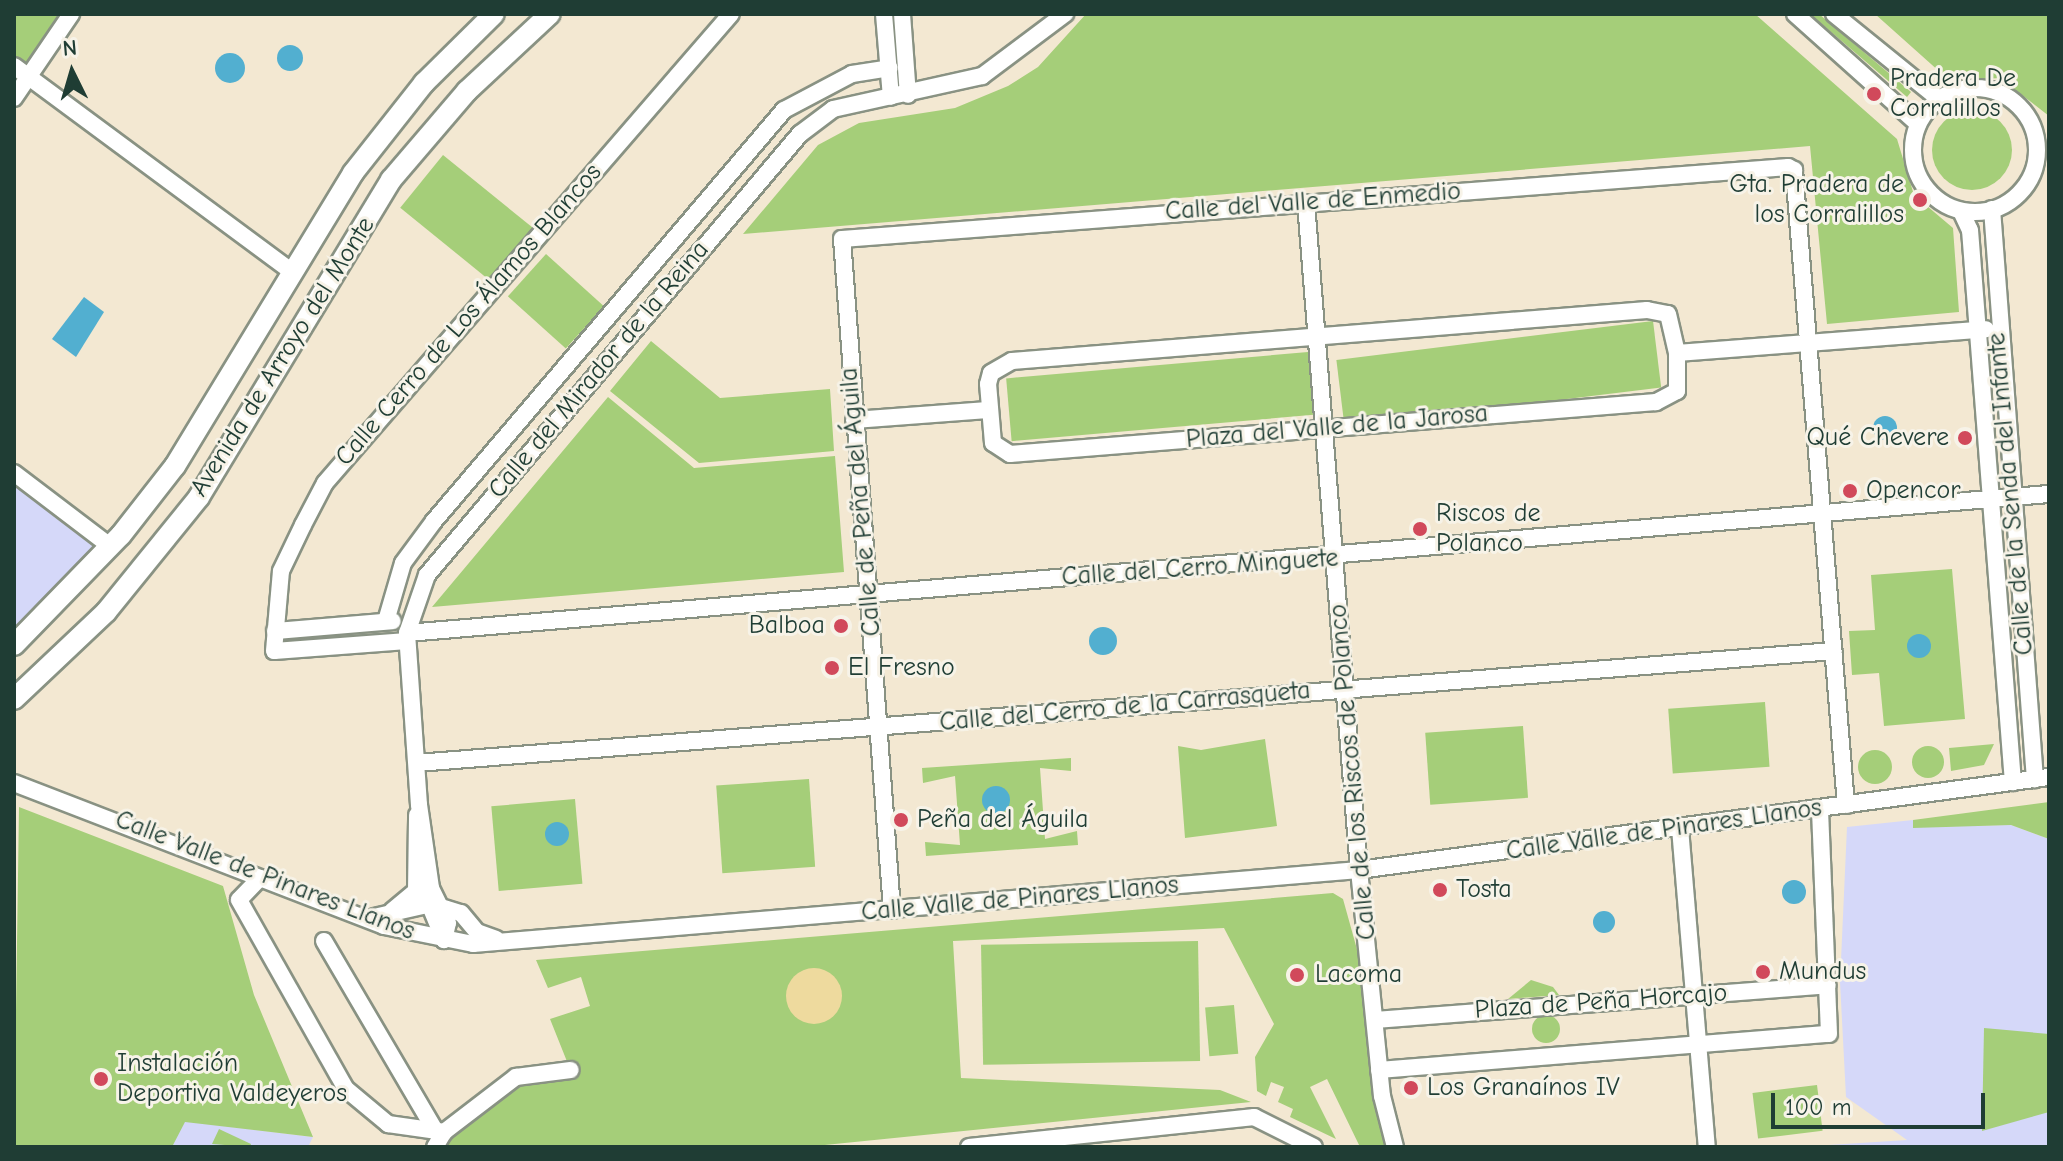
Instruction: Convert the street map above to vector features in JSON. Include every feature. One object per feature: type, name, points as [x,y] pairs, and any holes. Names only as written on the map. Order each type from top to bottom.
[{"type":"street","points":[[14,98],[71,14]]},
{"type":"street","name":"Avenida de Arroyo del Monte","points":[[14,645],[111,547],[175,466],[291,271],[390,123],[494,14]]},
{"type":"street","name":"Avenida de Arroyo del Monte","points":[[14,699],[106,612],[199,497],[391,180],[467,91],[550,14]]},
{"type":"street","name":"Calle Cerro de Los Álamos Blancos","points":[[274,651],[281,571],[325,483],[731,14]]},
{"type":"street","points":[[884,14],[890,68],[900,96]]},
{"type":"street","points":[[900,96],[902,14]]},
{"type":"street","name":"Calle del Mirador de la Reina","points":[[407,631],[438,561],[800,134],[833,109],[982,76],[1065,14]]},
{"type":"street","points":[[1795,14],[1918,124]]},
{"type":"street","points":[[1834,14],[1939,99]]},
{"type":"street","points":[[14,66],[291,271]]},
{"type":"street","name":"Calle del Mirador de la Reina","points":[[386,621],[387,596],[403,563],[434,521],[784,110],[821,86],[890,68]]},
{"type":"street","points":[[1966,88],[1990,90],[2015,102],[2042,135],[2042,157],[2026,184],[1992,209],[1961,211],[1921,181],[1913,154],[1918,124],[1939,99],[1966,88]]},
{"type":"street","name":"Calle del Valle de Enmedio","points":[[842,239],[1783,164],[1794,170],[1810,343]]},
{"type":"street","name":"Calle de los Riscos de Polanco","points":[[1306,203],[1359,870],[1379,1070],[1395,1147]]},
{"type":"street","name":"Calle de la Senda del Infante","points":[[1992,209],[2011,502],[2042,778]]},
{"type":"street","name":"Calle de la Senda del Infante","points":[[1961,211],[1970,230],[2013,782]]},
{"type":"street","name":"Calle de Peña del Águila","points":[[842,239],[854,420],[881,726],[892,910]]},
{"type":"street","name":"Plaza del Valle de la Jarosa","points":[[1657,309],[1674,323],[1677,353],[1677,391],[1656,402],[1010,454],[993,443],[988,410],[991,373],[1012,361],[1657,309]]},
{"type":"street","points":[[1677,353],[1998,328]]},
{"type":"street","points":[[1810,343],[1846,805]]},
{"type":"street","points":[[854,420],[988,410]]},
{"type":"street","points":[[14,473],[111,547]]},
{"type":"street","name":"Calle del Cerro Minguete","points":[[2011,502],[2049,494]]},
{"type":"street","name":"Calle del Cerro Minguete","points":[[274,651],[407,631],[1992,503],[2049,505]]},
{"type":"street","name":"Calle del Cerro Minguete","points":[[275,631],[386,621],[407,631]]},
{"type":"street","points":[[407,631],[426,905],[444,940]]},
{"type":"street","name":"Calle del Cerro de la Carrasqueta","points":[[417,763],[1834,651]]},
{"type":"street","name":"Calle Valle de Pinares Llanos","points":[[14,783],[350,912],[444,940],[505,942],[1359,870],[2042,778]]},
{"type":"street","points":[[419,805],[431,888],[444,906],[477,932],[505,942]]},
{"type":"street","points":[[350,912],[395,911],[416,891],[419,805]]},
{"type":"street","points":[[1820,809],[1828,985]]},
{"type":"street","points":[[1680,828],[1707,1147]]},
{"type":"street","points":[[260,878],[239,900],[346,1089],[388,1124],[438,1136]]},
{"type":"street","points":[[350,912],[387,920],[426,905],[444,906]]},
{"type":"street","points":[[444,906],[444,940]]},
{"type":"street","points":[[324,941],[438,1136]]},
{"type":"street","name":"Plaza de Peña Horcajo","points":[[1375,1020],[1828,985],[1829,1034],[1379,1070]]},
{"type":"street","points":[[438,1136],[516,1077],[571,1070]]},
{"type":"street","points":[[969,1147],[1254,1117],[1314,1147]]},
{"type":"shaded area","points":[[14,472],[111,547],[14,643]]},
{"type":"shaded area","points":[[1913,820],[1914,827],[2011,825],[2049,839],[2049,1147],[1797,1147],[1907,1140],[1846,1097],[1840,982],[1847,827]]},
{"type":"shaded area","points":[[184,1121],[313,1137],[308,1147],[172,1147]]},
{"type":"green space","points":[[14,14],[71,14],[14,97]]},
{"type":"green space","points":[[1086,14],[1755,14],[1897,139],[1914,195],[1953,228],[1959,312],[1827,324],[1810,146],[743,234],[818,145],[859,123],[955,108],[1008,86],[1038,67]]},
{"type":"green space","points":[[1810,14],[1819,14],[1911,92],[1907,97]]},
{"type":"green space","points":[[1875,14],[2049,14],[2049,116],[2000,78],[1950,81]]},
{"type":"green space","points":[[1964,110],[1980,110],[2001,121],[2012,142],[2012,158],[2001,179],[1980,190],[1964,190],[1950,184],[1938,172],[1932,158],[1932,142],[1938,128],[1950,116]]},
{"type":"green space","points":[[443,155],[539,233],[497,286],[400,208]]},
{"type":"green space","points":[[546,254],[604,306],[566,349],[508,296]]},
{"type":"green space","points":[[1653,321],[1661,388],[1345,426],[1336,360]]},
{"type":"green space","points":[[651,341],[720,398],[830,389],[834,451],[699,463],[610,391]]},
{"type":"green space","points":[[1986,344],[1991,344],[1991,458],[1986,458]]},
{"type":"green space","points":[[1308,352],[1313,415],[1012,441],[1006,378]]},
{"type":"green space","points":[[608,397],[694,468],[835,456],[844,572],[432,607]]},
{"type":"green space","points":[[1952,569],[1965,719],[1884,726],[1879,673],[1852,675],[1849,631],[1875,630],[1871,575]]},
{"type":"green space","points":[[1765,702],[1770,767],[1673,774],[1668,709]]},
{"type":"green space","points":[[1523,726],[1528,798],[1430,805],[1425,733]]},
{"type":"green space","points":[[1265,739],[1277,826],[1185,838],[1178,746],[1201,750]]},
{"type":"green space","points":[[1994,744],[1984,765],[1951,771],[1949,748]]},
{"type":"green space","points":[[1928,746],[1939,751],[1944,762],[1939,773],[1928,778],[1917,773],[1912,762],[1917,751]]},
{"type":"green space","points":[[1875,750],[1887,755],[1892,767],[1887,779],[1875,784],[1863,779],[1858,767],[1863,755]]},
{"type":"green space","points":[[1071,758],[1071,771],[1040,768],[1045,839],[1077,831],[1078,845],[926,856],[925,842],[960,845],[955,776],[923,783],[922,768]]},
{"type":"green space","points":[[809,779],[815,867],[722,873],[716,785]]},
{"type":"green space","points":[[575,799],[582,884],[499,891],[491,806]]},
{"type":"green space","points":[[2049,802],[2049,839],[2011,825],[1913,828],[1913,820]]},
{"type":"green space","points":[[19,807],[223,886],[254,995],[313,1137],[185,1122],[172,1147],[14,1147]]},
{"type":"green space","points":[[1333,893],[1343,899],[1368,989],[1392,1147],[1360,1147],[1327,1079],[1310,1087],[1336,1139],[1290,1117],[1293,1109],[1278,1102],[1284,1087],[1271,1082],[1266,1096],[1257,1091],[1255,1057],[1274,1024],[1224,928],[953,941],[961,1078],[1220,1090],[1251,1102],[805,1147],[441,1147],[457,1120],[516,1077],[570,1069],[550,1019],[590,1006],[581,977],[548,988],[536,960]]},
{"type":"green space","points":[[1198,941],[1200,1061],[983,1065],[981,945]]},
{"type":"green space","points":[[1531,980],[1553,987],[1559,995],[1508,999]]},
{"type":"green space","points":[[1234,1005],[1238,1054],[1209,1056],[1205,1008]]},
{"type":"green space","points":[[1546,1015],[1556,1019],[1560,1029],[1556,1039],[1546,1043],[1536,1039],[1532,1029],[1536,1019]]},
{"type":"green space","points":[[1984,1028],[2049,1034],[2049,1112],[1982,1131]]},
{"type":"green space","points":[[1817,1085],[1823,1131],[1758,1139],[1752,1093]]},
{"type":"green space","points":[[219,1129],[251,1144],[250,1147],[212,1144]]},
{"type":"sand","points":[[814,968],[834,976],[842,996],[834,1016],[814,1024],[794,1016],[786,996],[794,976]]},
{"type":"water","points":[[290,45],[299,49],[303,58],[299,67],[290,71],[281,67],[277,58],[281,49]]},
{"type":"water","points":[[230,53],[236,54],[244,62],[244,74],[236,82],[230,83],[224,82],[216,74],[215,68],[216,62],[224,54]]},
{"type":"water","points":[[84,297],[104,312],[76,357],[52,339]]},
{"type":"water","points":[[1885,416],[1894,419],[1897,428],[1894,437],[1885,440],[1876,437],[1873,428],[1876,419]]},
{"type":"water","points":[[1103,627],[1113,631],[1117,641],[1113,651],[1103,655],[1093,651],[1089,641],[1093,631]]},
{"type":"water","points":[[1914,634],[1924,634],[1931,641],[1931,651],[1924,658],[1914,658],[1907,651],[1907,641]]},
{"type":"water","points":[[996,786],[1006,790],[1010,800],[1006,810],[996,814],[986,810],[982,800],[986,790]]},
{"type":"water","points":[[557,822],[566,825],[569,834],[566,843],[557,846],[548,843],[545,834],[548,825]]},
{"type":"water","points":[[1794,880],[1805,887],[1806,892],[1799,903],[1794,904],[1783,897],[1782,892],[1789,881]]},
{"type":"water","points":[[1604,911],[1612,914],[1615,922],[1612,930],[1604,933],[1596,930],[1593,922],[1596,914]]},
{"type":"place","name":"Pradera De Corralillos","points":[[1874,94]]},
{"type":"place","name":"Gta. Pradera de los Corralillos","points":[[1920,200]]},
{"type":"place","name":"Qué Chevere","points":[[1965,438]]},
{"type":"place","name":"Opencor","points":[[1850,491]]},
{"type":"place","name":"Riscos de Polanco","points":[[1420,529]]},
{"type":"place","name":"Balboa","points":[[841,626]]},
{"type":"place","name":"El Fresno","points":[[832,668]]},
{"type":"place","name":"Peña del Águila","points":[[901,820]]},
{"type":"place","name":"Tosta","points":[[1440,890]]},
{"type":"place","name":"Mundus","points":[[1763,972]]},
{"type":"place","name":"Lacoma","points":[[1297,975]]},
{"type":"place","name":"Instalación Deportiva Valdeyeros","points":[[101,1079]]},
{"type":"place","name":"Los Granaínos IV","points":[[1411,1088]]}]
